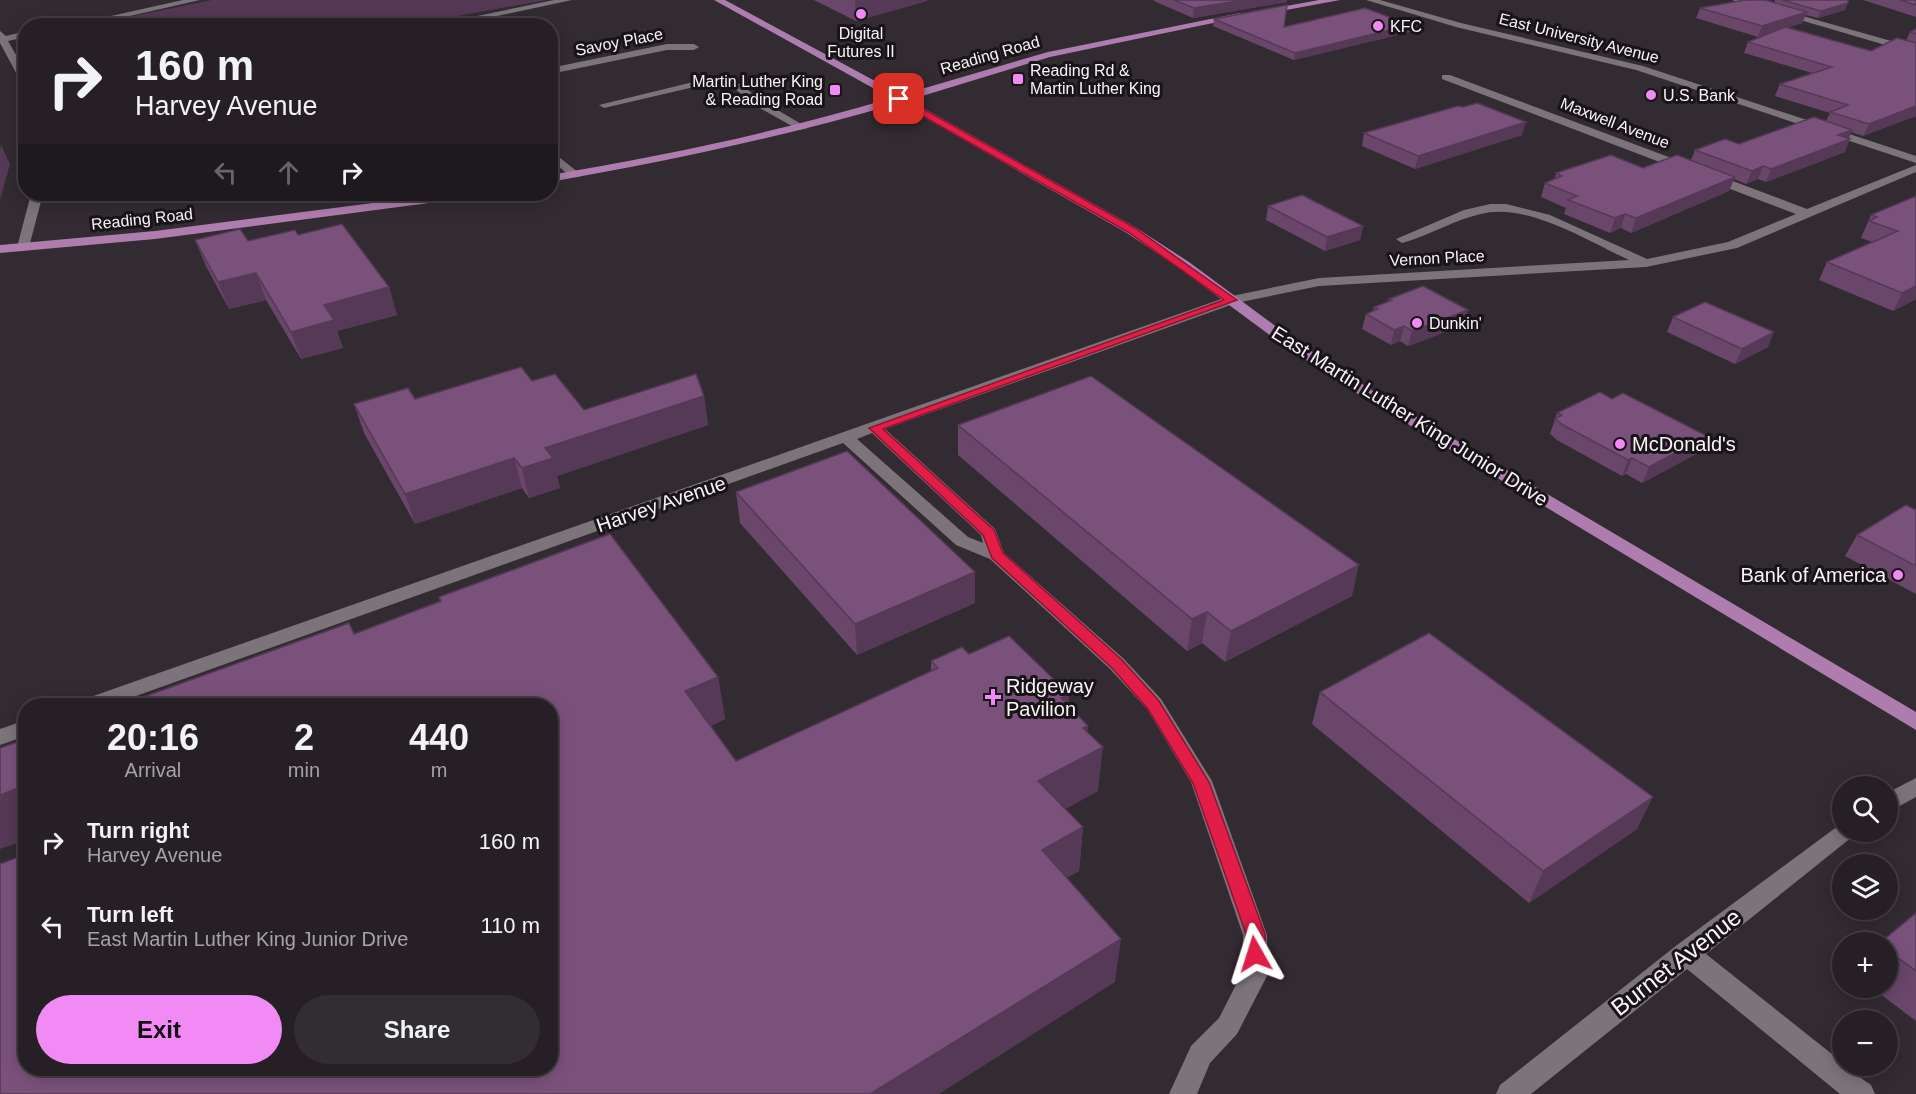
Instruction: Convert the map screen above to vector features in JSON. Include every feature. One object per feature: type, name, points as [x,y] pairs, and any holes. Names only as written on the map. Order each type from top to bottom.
[{"type":"main road","name":"East Martin Luther King Junior Drive","points":[[718,0],[1131,230],[1320,364],[1423,429],[1916,722]]},
{"type":"main road","name":"Reading Road","points":[[558,178],[684,155],[803,128],[1006,66],[1105,42],[1210,20],[1336,0]]},
{"type":"main road","name":"Reading Road","points":[[0,249],[155,235],[413,201]]},
{"type":"street","points":[[109,18],[196,0]]},
{"type":"street","points":[[475,18],[568,0]]},
{"type":"street","name":"East University Avenue","points":[[1370,0],[1448,23],[1639,68],[1916,160]]},
{"type":"street","points":[[1736,0],[1916,51]]},
{"type":"street","points":[[18,35],[1,36],[18,67]]},
{"type":"street","name":"Savoy Place","points":[[558,69],[666,47],[694,47]]},
{"type":"street","points":[[604,105],[726,77],[760,104],[803,128]]},
{"type":"street","name":"Maxwell Avenue","points":[[1446,77],[1805,213]]},
{"type":"street","points":[[558,160],[575,175]]},
{"type":"street","name":"Vernon Place","points":[[1232,300],[1286,286],[1319,282],[1646,263],[1732,245],[1916,168]]},
{"type":"street","points":[[23,247],[35,201]]},
{"type":"street","name":"Vernon Place","points":[[1402,239],[1487,208],[1510,208],[1534,214],[1646,263]]},
{"type":"street","name":"Harvey Avenue","points":[[109,698],[1232,300]]},
{"type":"street","points":[[875,428],[989,533],[996,555]]},
{"type":"street","points":[[847,438],[962,541],[996,555],[1117,664],[1154,705],[1201,782],[1256,934],[1255,974],[1228,1026],[1200,1055],[1183,1094]]},
{"type":"street","points":[[0,736],[18,730]]},
{"type":"street","points":[[1898,797],[1916,786]]},
{"type":"street","name":"Burnet Avenue","points":[[1510,1094],[1686,953],[1832,840]]},
{"type":"street","points":[[1686,953],[1861,1094]]},
{"type":"shaded area","points":[[212,0],[547,0],[446,18],[123,18]]},
{"type":"building","points":[[1174,0],[1244,0],[1194,8]]},
{"type":"building","points":[[1745,0],[1765,0],[1807,12],[1762,26],[1700,8]]},
{"type":"building","points":[[1782,0],[1848,0],[1848,3],[1821,11]]},
{"type":"building","points":[[1900,0],[1916,0],[1916,5]]},
{"type":"building","points":[[1287,5],[1284,27],[1365,8],[1411,25],[1295,53],[1214,19]]},
{"type":"building","points":[[1785,27],[1871,51],[1897,38],[1916,43],[1916,106],[1869,124],[1830,112],[1848,105],[1780,84],[1832,67],[1748,42]]},
{"type":"building","points":[[1477,103],[1526,122],[1418,156],[1364,133],[1458,106]]},
{"type":"building","points":[[1814,117],[1852,130],[1838,135],[1850,139],[1771,169],[1763,166],[1752,171],[1695,150],[1725,139],[1739,144]]},
{"type":"building","points":[[1611,155],[1643,168],[1677,155],[1735,177],[1636,218],[1625,214],[1615,218],[1568,200],[1577,196],[1545,183],[1562,176],[1556,173]]},
{"type":"building","points":[[1302,195],[1363,226],[1327,237],[1268,206]]},
{"type":"building","points":[[1916,196],[1916,286],[1902,293],[1827,262],[1898,231],[1869,221],[1877,217],[1871,215]]},
{"type":"building","points":[[342,224],[389,287],[324,305],[334,320],[291,332],[256,273],[218,282],[195,240],[240,229],[248,241],[295,230],[298,235]]},
{"type":"building","points":[[1423,286],[1468,310],[1412,331],[1404,326],[1394,330],[1366,314],[1378,309],[1374,307],[1392,300],[1389,299]]},
{"type":"building","points":[[1705,302],[1774,332],[1742,349],[1673,317]]},
{"type":"building","points":[[521,367],[532,381],[555,374],[584,410],[696,374],[704,396],[545,448],[553,458],[522,468],[514,458],[405,494],[354,404],[408,388],[415,399]]},
{"type":"building","points":[[1091,376],[1359,565],[1231,631],[1207,612],[1192,619],[958,425]]},
{"type":"building","name":"McDonald's","points":[[1600,392],[1612,399],[1623,393],[1707,436],[1649,467],[1632,458],[1628,460],[1555,419],[1562,415],[1557,413]]},
{"type":"building","points":[[847,451],[975,572],[855,624],[736,492]]},
{"type":"building","points":[[1906,505],[1916,510],[1916,566],[1857,535]]},
{"type":"building","points":[[610,534],[718,677],[685,691],[736,761],[938,668],[931,661],[962,647],[969,654],[1009,636],[1069,694],[1061,698],[1088,726],[1083,728],[1103,747],[1038,781],[1083,827],[1042,850],[1121,939],[870,1094],[0,1094],[0,864],[18,857],[18,1076],[558,1076],[558,698],[140,698],[349,623],[354,634],[441,601],[439,597]]},
{"type":"building","points":[[1429,633],[1653,797],[1543,871],[1320,692]]},
{"type":"building","points":[[18,742],[18,788],[0,795],[0,748]]},
{"type":"building","points":[[1916,913],[1916,971],[1898,958],[1898,932],[1893,932]]},
{"type":"place","name":"Digital Futures II","points":[[861,14]]},
{"type":"place","name":"KFC","points":[[1378,26]]},
{"type":"place","name":"Reading Rd & Martin Luther King","points":[[1018,79]]},
{"type":"place","name":"Martin Luther King & Reading Road","points":[[835,90]]},
{"type":"place","name":"U.S. Bank","points":[[1651,95]]},
{"type":"place","name":"Dunkin'","points":[[1417,323]]},
{"type":"place","name":"McDonald's","points":[[1620,444]]},
{"type":"place","name":"Bank of America","points":[[1898,575]]},
{"type":"place","name":"Ridgeway Pavilion","points":[[993,697]]},
{"type":"route","points":[[899,99],[1131,230],[1232,300],[875,428],[989,533],[996,555],[1076,625],[1117,664],[1154,705],[1201,782],[1256,934],[1255,954]]}]
